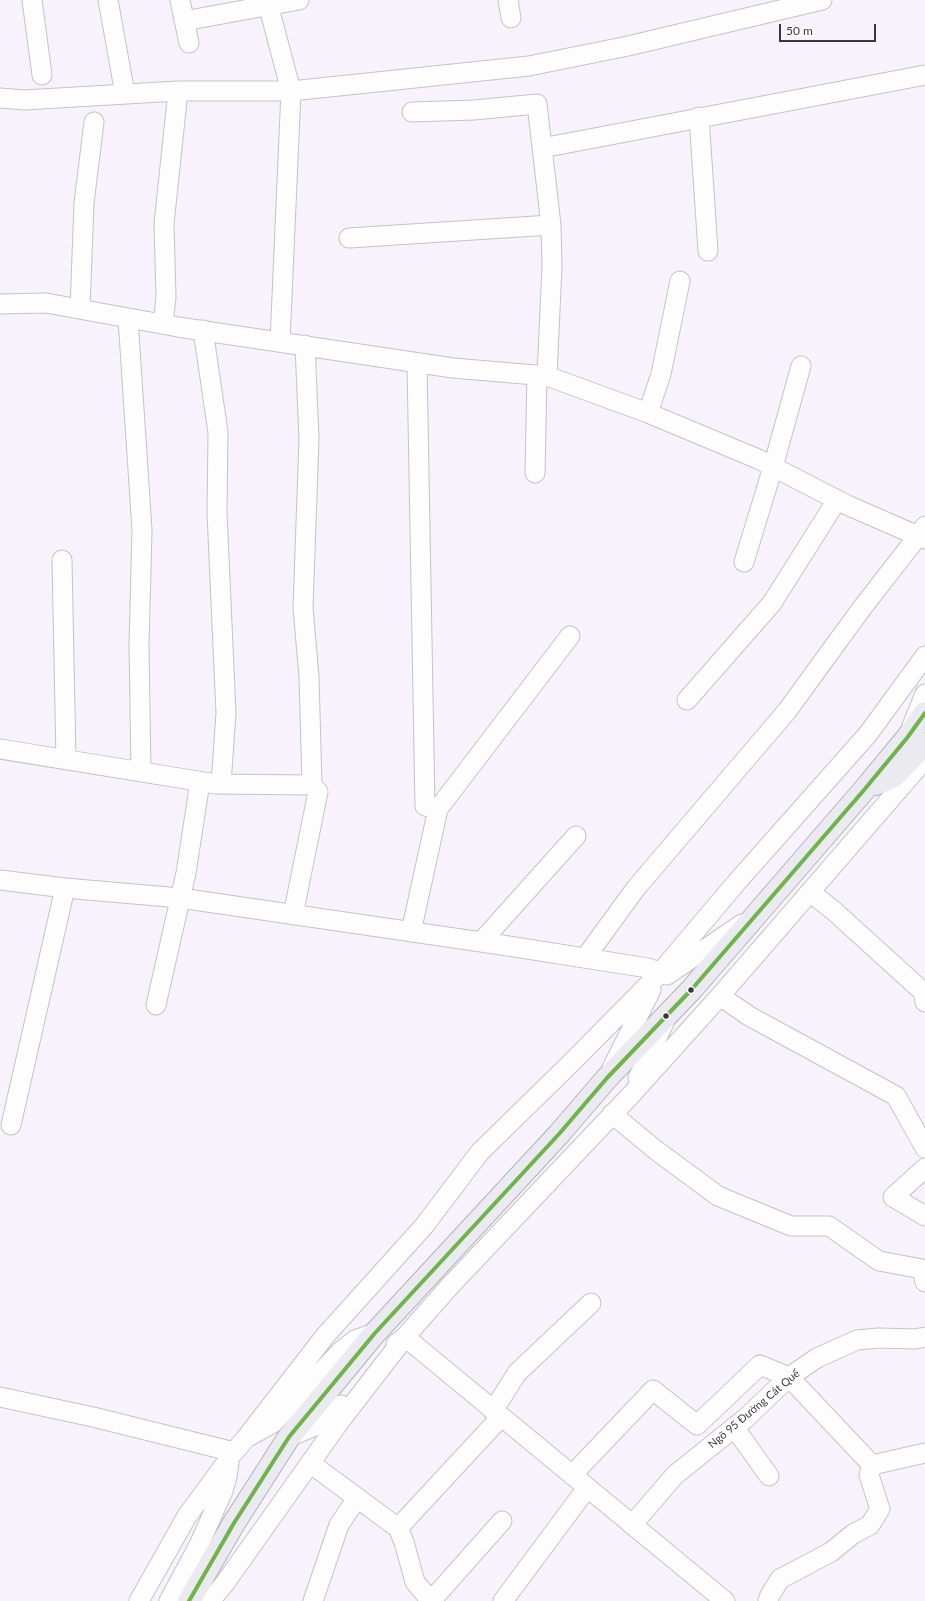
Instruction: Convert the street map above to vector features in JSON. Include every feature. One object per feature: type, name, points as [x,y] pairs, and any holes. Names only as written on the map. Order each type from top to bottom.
[{"type":"main road","points":[[189,1601],[234,1523],[289,1437],[375,1333],[559,1134],[607,1078],[668,1015],[864,790],[916,741],[925,713]]},
{"type":"street","points":[[32,0],[42,74]]},
{"type":"street","points":[[108,0],[125,94]]},
{"type":"street","points":[[180,0],[189,43]]},
{"type":"street","points":[[184,21],[267,3],[299,0]]},
{"type":"street","points":[[0,98],[24,100],[178,91],[291,91],[529,66],[628,46],[817,1]]},
{"type":"street","points":[[267,3],[291,91],[280,342]]},
{"type":"street","points":[[542,148],[925,75]]},
{"type":"street","points":[[163,324],[166,297],[164,224],[178,91]]},
{"type":"street","points":[[412,112],[474,110],[537,104],[551,225],[552,266],[535,473]]},
{"type":"street","points":[[699,117],[708,251]]},
{"type":"street","points":[[80,309],[84,203],[94,122]]},
{"type":"street","points":[[349,238],[551,225]]},
{"type":"street","points":[[648,413],[661,374],[680,281]]},
{"type":"street","points":[[0,304],[46,304],[163,324],[417,363],[453,368],[542,375],[648,413],[774,467],[837,500],[923,533],[862,608],[787,711],[636,888],[585,958]]},
{"type":"street","points":[[128,318],[142,530],[139,645],[141,772]]},
{"type":"street","points":[[203,330],[218,432],[217,513],[226,713],[221,784]]},
{"type":"street","points":[[293,915],[318,792],[312,785],[309,677],[303,608],[309,439],[305,346]]},
{"type":"street","points":[[417,363],[425,806],[438,809]]},
{"type":"street","points":[[744,562],[774,467],[801,366]]},
{"type":"street","points":[[688,700],[772,603],[837,500]]},
{"type":"street","points":[[62,560],[66,760]]},
{"type":"street","points":[[411,932],[438,809],[570,636]]},
{"type":"street","points":[[139,1601],[187,1516],[231,1456],[325,1336],[424,1226],[480,1152],[574,1061],[660,973],[736,882],[868,734],[925,656]]},
{"type":"street","points":[[916,741],[925,694]]},
{"type":"street","points":[[0,749],[200,782],[221,784],[312,785]]},
{"type":"street","points":[[289,1437],[324,1422],[332,1416],[363,1372],[411,1331],[454,1282],[630,1096],[720,996],[925,759]]},
{"type":"street","points":[[156,1005],[186,873],[200,782]]},
{"type":"street","points":[[481,942],[576,836]]},
{"type":"street","points":[[0,880],[65,888],[180,898],[585,958],[648,968],[667,975],[756,914]]},
{"type":"street","points":[[11,1125],[65,888]]},
{"type":"street","points":[[810,892],[834,911],[921,990],[924,995],[925,1002]]},
{"type":"street","points":[[607,1078],[660,973]]},
{"type":"street","points":[[720,996],[749,1016],[896,1096],[925,1148]]},
{"type":"street","points":[[630,1096],[668,1015]]},
{"type":"street","points":[[612,1114],[657,1151],[718,1196],[791,1226],[829,1226],[879,1261],[924,1272]]},
{"type":"street","points":[[210,1601],[225,1583],[340,1421],[411,1331],[456,1269],[505,1214],[540,1171],[559,1134]]},
{"type":"street","points":[[925,1168],[893,1197],[925,1216]]},
{"type":"street","points":[[398,1528],[498,1414],[518,1373],[591,1303]]},
{"type":"street","points":[[411,1331],[498,1414],[725,1601]]},
{"type":"street","points":[[246,1438],[273,1423],[311,1381],[345,1348],[355,1340],[375,1333]]},
{"type":"street","name":"Ngõ 95 Đường Cát Quế","points":[[632,1525],[675,1475],[734,1427],[789,1377],[817,1358],[857,1340],[879,1338],[916,1339],[925,1337]]},
{"type":"street","points":[[572,1475],[653,1390],[697,1425],[760,1365],[789,1377],[872,1465]]},
{"type":"street","points":[[0,1397],[93,1417],[231,1456]]},
{"type":"street","points":[[734,1427],[769,1476]]},
{"type":"street","points":[[872,1465],[925,1453]]},
{"type":"street","points":[[170,1601],[198,1547],[223,1492],[231,1456]]},
{"type":"street","points":[[310,1463],[398,1528],[404,1542],[415,1582],[431,1601],[502,1521]]},
{"type":"street","points":[[768,1601],[780,1579],[831,1552],[853,1534],[870,1525],[880,1509],[870,1475],[872,1465]]},
{"type":"street","points":[[503,1601],[587,1488]]},
{"type":"street","points":[[312,1601],[339,1525],[358,1498]]},
{"type":"transit line","points":[[189,1601],[234,1523],[289,1437],[375,1333],[559,1134],[607,1078],[692,989],[864,790],[907,738],[925,713]]}]
